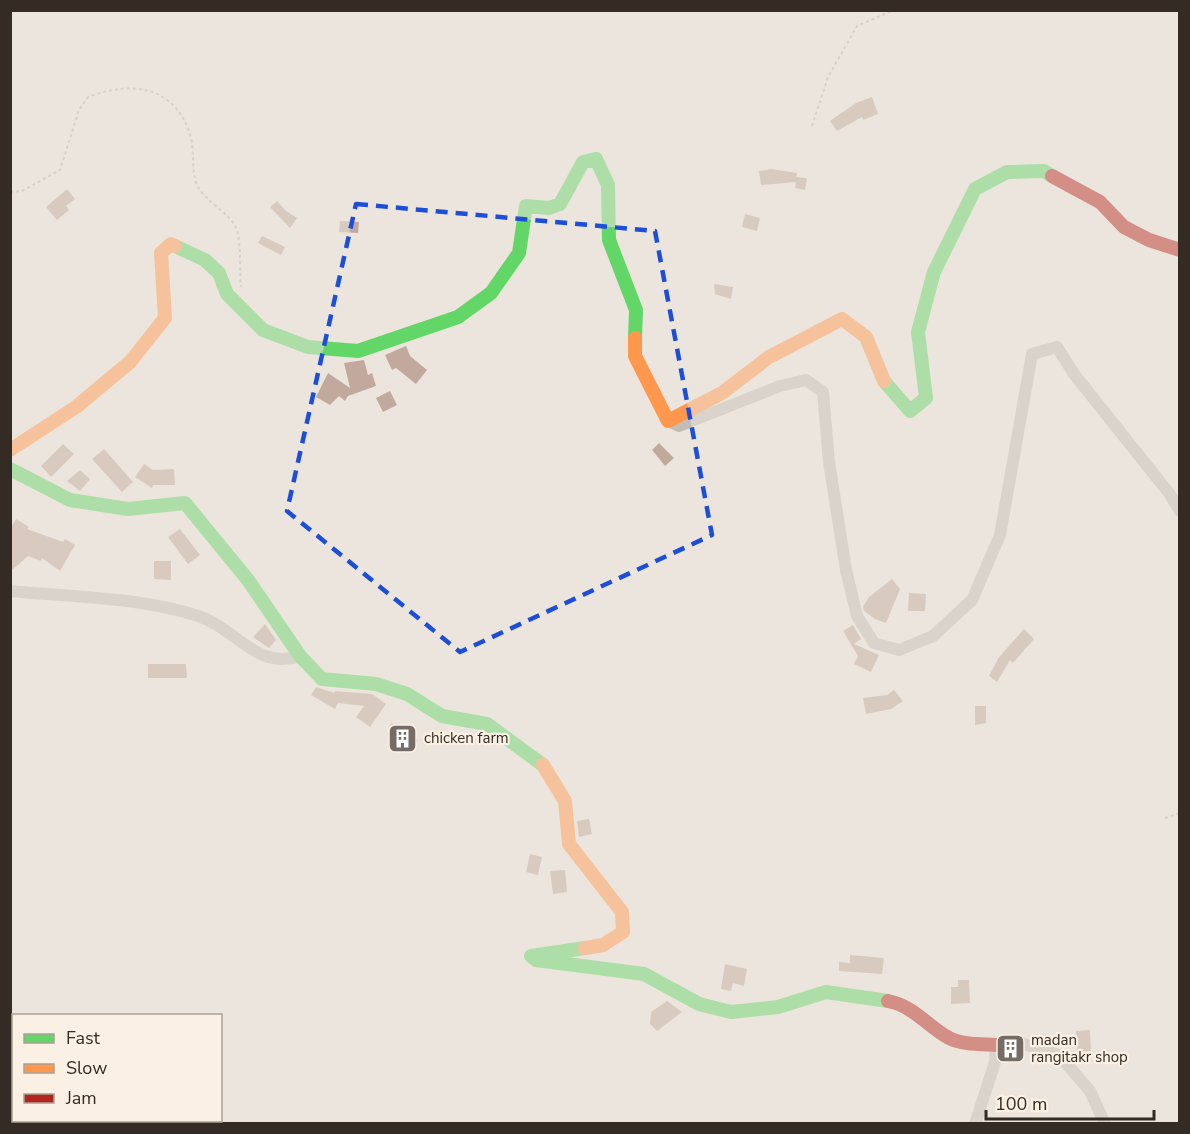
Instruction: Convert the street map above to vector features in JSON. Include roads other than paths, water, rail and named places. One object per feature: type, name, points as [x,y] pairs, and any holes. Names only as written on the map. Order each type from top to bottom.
[{"type":"street","points":[[10,450],[76,407],[130,362],[165,318],[161,253],[171,244],[205,260],[219,273],[227,294],[262,330],[308,347],[358,351],[458,317],[491,293],[519,253],[526,206],[549,208],[560,204],[584,162],[596,159],[608,185],[609,240],[636,310],[635,356],[668,421],[679,426],[780,386],[806,380],[823,392],[829,462],[846,570],[857,616],[874,643],[899,650],[933,636],[972,600],[1000,535],[1032,354],[1057,347],[1074,374],[1163,484],[1179,512]]},
{"type":"street","points":[[668,421],[722,393],[769,357],[842,319],[866,337],[886,385],[910,411],[926,398],[918,332],[934,272],[975,189],[1007,172],[1044,171],[1100,202],[1125,226],[1149,240],[1179,250]]},
{"type":"street","points":[[10,469],[14,474],[70,500],[128,509],[185,503],[229,556],[300,656],[322,679],[376,684],[407,694],[442,716],[487,724],[540,762],[564,801],[569,844],[622,912],[623,932],[616,939],[602,946],[531,956],[536,960],[644,974],[699,1004],[731,1012],[777,1007],[826,993],[864,996],[904,1004],[949,1038],[965,1043],[996,1045],[1011,1040],[1059,1055],[1090,1091],[1105,1124]]},
{"type":"street","points":[[10,591],[105,599],[199,616],[228,631],[266,658],[286,661],[300,656]]},
{"type":"street","points":[[975,1124],[995,1062],[996,1045]]},
{"type":"place","name":"chicken farm","points":[[403,738]]},
{"type":"place","name":"madan rangitakr shop","points":[[1010,1049]]}]
